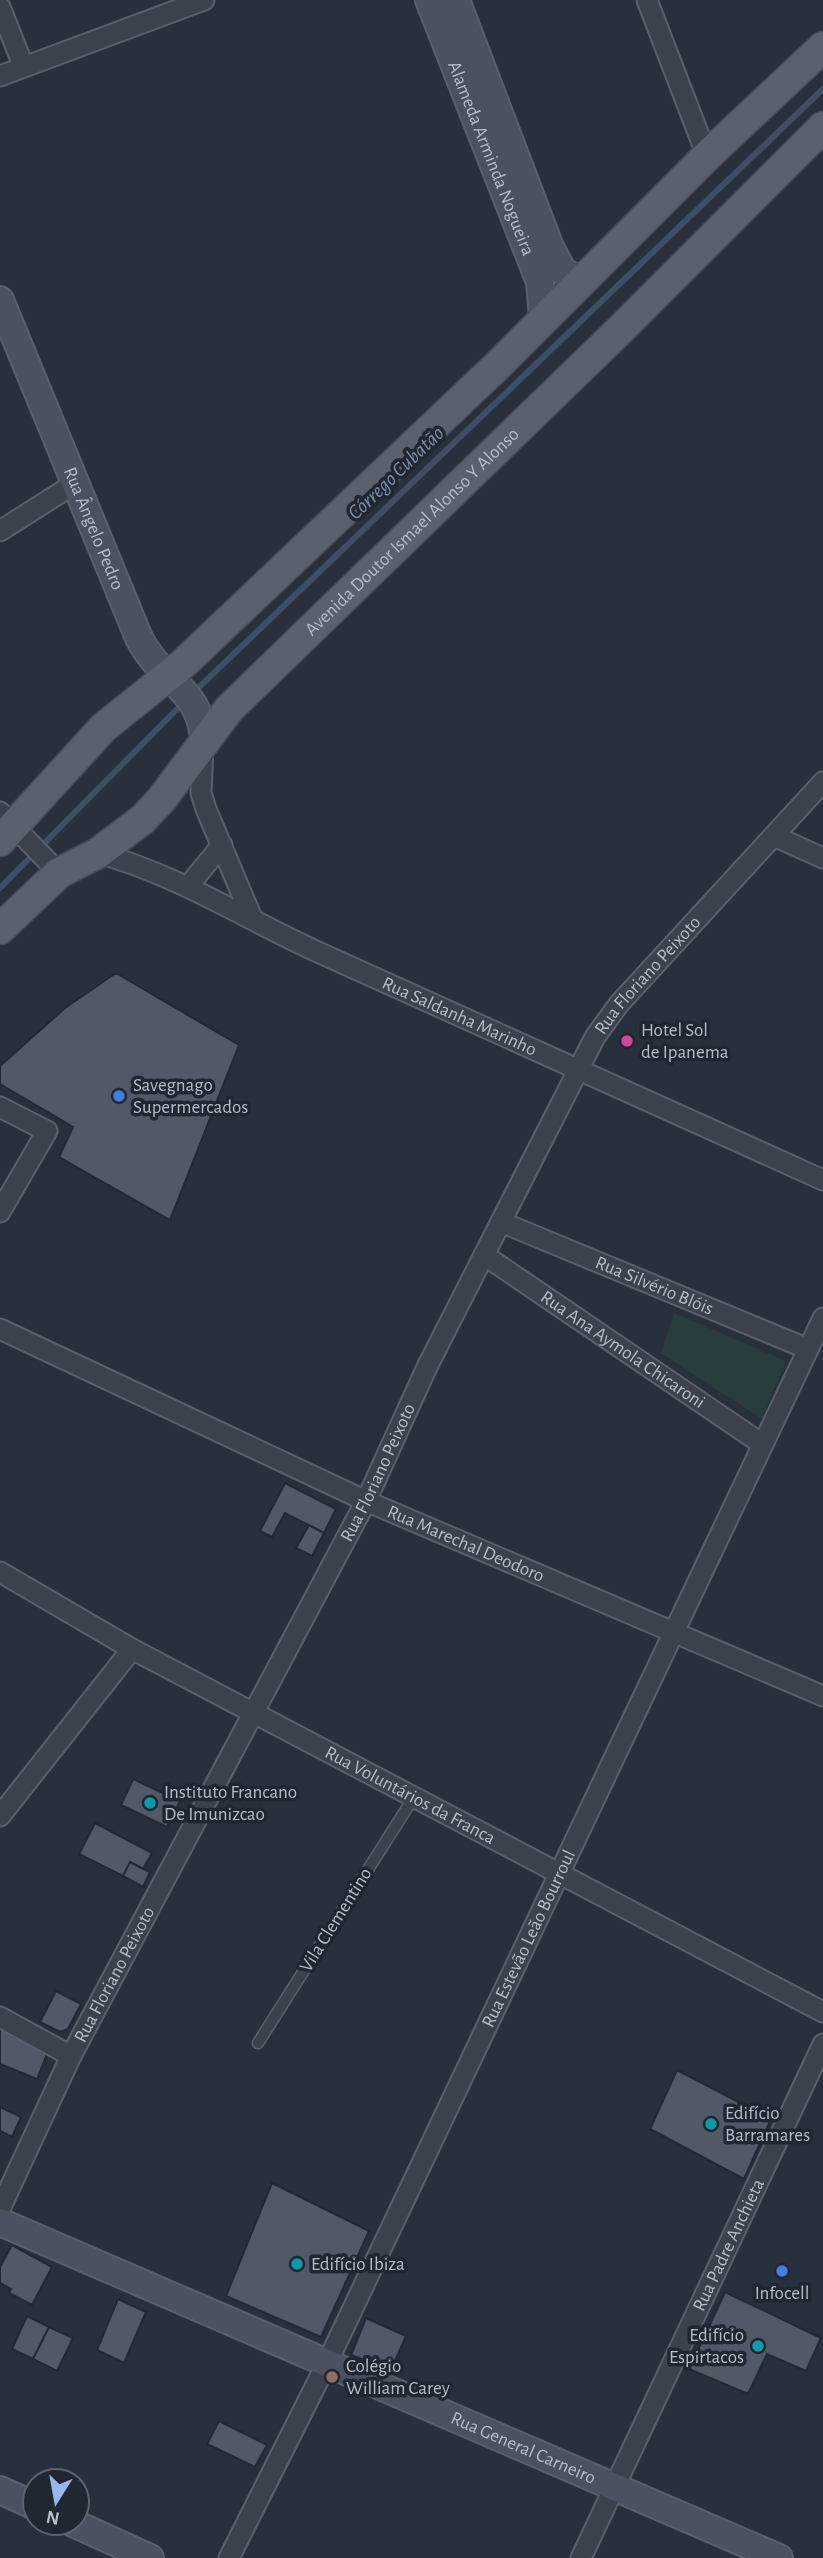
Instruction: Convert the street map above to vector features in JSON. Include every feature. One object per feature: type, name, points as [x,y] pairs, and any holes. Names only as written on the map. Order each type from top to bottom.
[{"type":"main road","points":[[10,830],[103,728],[174,682],[486,377],[579,281],[823,47]]},
{"type":"main road","name":"Avenida Doutor Ismael Alonso Y Alonso","points":[[0,929],[54,868],[98,853],[142,820],[203,731],[229,709],[623,327],[823,127]]},
{"type":"street","points":[[0,76],[23,65],[204,0]]},
{"type":"street","name":"Alameda Arminda Nogueira","points":[[429,0],[540,282],[543,318]]},
{"type":"street","name":"Alameda Arminda Nogueira","points":[[456,0],[550,247],[562,270],[579,281]]},
{"type":"street","points":[[647,0],[707,156]]},
{"type":"street","points":[[0,7],[23,65]]},
{"type":"street","name":"Rua Ângelo Pedro","points":[[0,300],[139,638],[153,660],[197,706],[203,731]]},
{"type":"street","points":[[0,531],[74,484]]},
{"type":"street","points":[[203,731],[201,793],[252,918]]},
{"type":"street","name":"Rua Floriano Peixoto","points":[[0,2209],[71,2056],[366,1501],[427,1367],[596,1037],[619,1004],[823,782]]},
{"type":"street","points":[[10,830],[54,868]]},
{"type":"street","points":[[774,836],[823,858]]},
{"type":"street","points":[[188,885],[222,845]]},
{"type":"street","name":"Rua Saldanha Marinho","points":[[98,853],[131,862],[188,885],[315,951],[823,1180]]},
{"type":"street","points":[[0,1107],[47,1130],[0,1212]]},
{"type":"street","name":"Rua Silvério Blóis","points":[[501,1222],[808,1349]]},
{"type":"street","name":"Rua Ana Aymola Chicaroni","points":[[484,1255],[762,1444]]},
{"type":"street","name":"Rua Estevão Leão Bourroul","points":[[229,2558],[327,2363],[557,1872],[823,1318]]},
{"type":"street","name":"Rua Marechal Deodoro","points":[[0,1329],[366,1501],[823,1696]]},
{"type":"street","name":"Rua Voluntários da Franca","points":[[0,1573],[253,1713],[823,2012]]},
{"type":"street","points":[[0,1816],[132,1648]]},
{"type":"street","points":[[0,2017],[71,2056]]},
{"type":"street","name":"Rua Padre Anchieta","points":[[581,2558],[823,2044]]},
{"type":"street","name":"Rua General Carneiro","points":[[0,2222],[779,2558]]},
{"type":"street","points":[[0,2490],[21,2500]]},
{"type":"street","points":[[91,2531],[150,2558]]},
{"type":"lane","name":"Vila Clementino","points":[[258,2043],[414,1797]]},
{"type":"shaded area","points":[[674,1313],[786,1361],[762,1419],[661,1353]]},
{"type":"building","name":"Savegnago Supermercados","points":[[116,973],[239,1045],[170,1220],[59,1157],[73,1127],[0,1084],[0,1066],[65,1008]]},
{"type":"building","points":[[285,1483],[336,1509],[324,1533],[285,1513],[272,1537],[260,1531]]},
{"type":"building","points":[[309,1525],[324,1533],[312,1556],[296,1548]]},
{"type":"building","name":"Instituto Francano De Imunizcao","points":[[133,1779],[180,1801],[167,1827],[121,1805]]},
{"type":"building","points":[[95,1823],[152,1853],[143,1869],[130,1862],[123,1876],[79,1854]]},
{"type":"building","points":[[130,1862],[150,1872],[143,1887],[123,1876]]},
{"type":"building","points":[[56,1991],[81,2004],[68,2029],[60,2032],[40,2022]]},
{"type":"building","points":[[0,2026],[47,2054],[37,2079],[0,2064]]},
{"type":"building","name":"Edifício Barramares","points":[[677,2070],[771,2119],[744,2179],[650,2129]]},
{"type":"building","points":[[0,2107],[21,2117],[12,2137],[0,2131]]},
{"type":"building","name":"Edifício Ibiza","points":[[272,2183],[369,2231],[321,2337],[226,2296]]},
{"type":"building","points":[[12,2245],[52,2267],[32,2305],[9,2293],[11,2289],[0,2283],[0,2267]]},
{"type":"building","name":"Edifício Espirtacos","points":[[725,2292],[821,2338],[806,2371],[767,2354],[748,2394],[689,2369]]},
{"type":"building","points":[[118,2299],[146,2312],[124,2363],[97,2350]]},
{"type":"building","points":[[27,2316],[49,2327],[33,2359],[12,2349]]},
{"type":"building","points":[[366,2318],[406,2336],[391,2370],[351,2355]]},
{"type":"building","points":[[49,2327],[73,2338],[57,2371],[33,2359]]},
{"type":"building","points":[[219,2421],[267,2445],[255,2467],[207,2444]]},
{"type":"waterway","name":"Córrego Cubatão","points":[[193,693],[823,89]]},
{"type":"waterway","name":"Córrego Cubatão","points":[[0,888],[183,703]]},
{"type":"place","name":"Hotel Sol de Ipanema","points":[[627,1041]]},
{"type":"place","name":"Savegnago Supermercados","points":[[119,1096]]},
{"type":"place","name":"Instituto Francano De Imunizcao","points":[[150,1803]]},
{"type":"place","name":"Edifício Barramares","points":[[711,2124]]},
{"type":"place","name":"Edifício Ibiza","points":[[297,2264]]},
{"type":"place","name":"Infocell","points":[[782,2271]]},
{"type":"place","name":"Edifício Espirtacos","points":[[758,2346]]},
{"type":"place","name":"Colégio William Carey","points":[[332,2377]]}]
